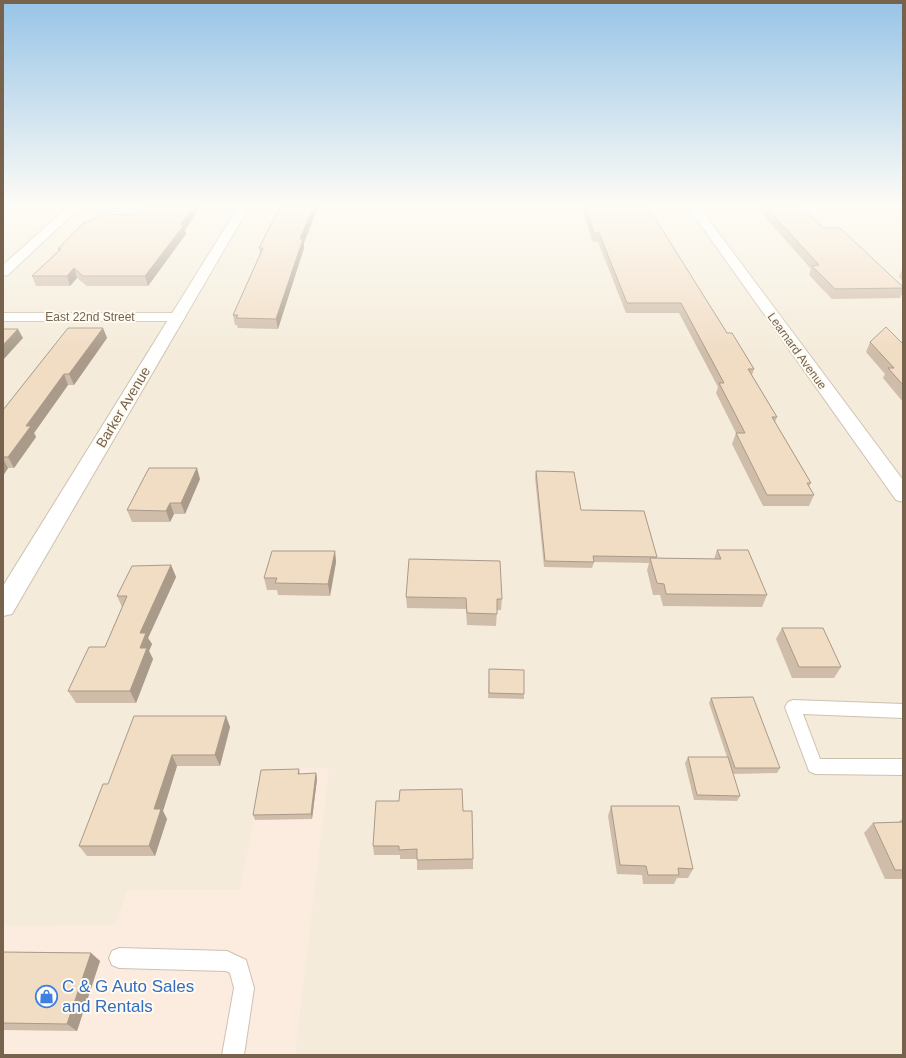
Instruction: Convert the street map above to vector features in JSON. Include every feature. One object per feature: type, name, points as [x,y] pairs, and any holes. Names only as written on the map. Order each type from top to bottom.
[{"type":"street","points":[[3,272],[20,256]]},
{"type":"street","name":"Barker Avenue","points":[[3,607],[214,256]]},
{"type":"street","name":"Learnard Avenue","points":[[728,256],[782,332],[903,494]]},
{"type":"street","name":"East 22nd Street","points":[[3,316],[178,317]]},
{"type":"lane","points":[[903,711],[793,706],[815,766],[903,767]]},
{"type":"lane","points":[[119,958],[227,961],[239,967],[244,988],[233,1055]]},
{"type":"shaded area","points":[[3,256],[903,256],[903,1055],[3,1055]]},
{"type":"shaded area","points":[[329,768],[295,1055],[3,1055],[3,926],[115,925],[127,890],[240,889],[264,769]]},
{"type":"building","points":[[53,256],[160,256],[145,276],[83,276],[74,268],[67,276],[32,276]]},
{"type":"building","points":[[259,256],[297,256],[276,319],[236,318],[238,315],[233,315]]},
{"type":"building","points":[[608,256],[679,256],[727,333],[732,333],[754,369],[748,369],[777,417],[772,417],[811,483],[807,483],[814,495],[767,495],[736,433],[745,433],[719,383],[724,383],[681,303],[627,303]]},
{"type":"building","points":[[811,256],[870,256],[903,288],[835,289],[812,266],[819,265]]},
{"type":"building","points":[[886,327],[903,344],[903,385],[888,368],[894,368],[870,342]]},
{"type":"building","points":[[68,328],[103,328],[69,374],[64,374],[26,426],[31,426],[8,457],[3,457],[3,410]]},
{"type":"building","points":[[3,329],[18,329],[3,345]]},
{"type":"building","points":[[149,468],[197,468],[181,503],[170,503],[166,511],[127,510]]},
{"type":"building","points":[[536,471],[574,472],[581,510],[644,511],[657,557],[593,556],[594,562],[545,561]]},
{"type":"building","points":[[717,550],[748,550],[767,595],[666,594],[664,584],[657,583],[650,558],[721,559]]},
{"type":"building","points":[[272,551],[335,551],[328,584],[275,583],[277,578],[264,578]]},
{"type":"building","points":[[409,559],[500,561],[502,599],[497,599],[497,614],[467,613],[466,598],[406,597]]},
{"type":"building","points":[[171,565],[140,633],[146,633],[140,648],[147,648],[130,691],[68,691],[89,647],[105,647],[127,596],[117,596],[132,566]]},
{"type":"building","points":[[782,628],[823,628],[841,667],[799,667]]},
{"type":"building","points":[[489,669],[524,670],[524,694],[489,693]]},
{"type":"building","points":[[753,697],[780,768],[735,768],[711,698]]},
{"type":"building","points":[[134,716],[226,716],[215,755],[172,755],[154,809],[161,809],[149,846],[79,846],[103,784],[108,784]]},
{"type":"building","points":[[688,757],[728,757],[740,796],[697,795]]},
{"type":"building","points":[[299,769],[298,774],[316,773],[311,814],[253,815],[261,770]]},
{"type":"building","points":[[462,789],[463,811],[472,811],[473,859],[417,860],[417,849],[399,850],[399,846],[373,846],[376,801],[399,801],[400,790]]},
{"type":"building","points":[[611,806],[679,806],[693,869],[678,868],[679,875],[648,875],[646,866],[620,865]]},
{"type":"building","points":[[903,822],[903,870],[895,870],[873,823]]},
{"type":"building","name":"C & G Auto Sales and Rentals","points":[[3,952],[91,953],[67,1024],[3,1023]]},
{"type":"place","name":"C & G Auto Sales and Rentals","points":[[46,996]]}]
